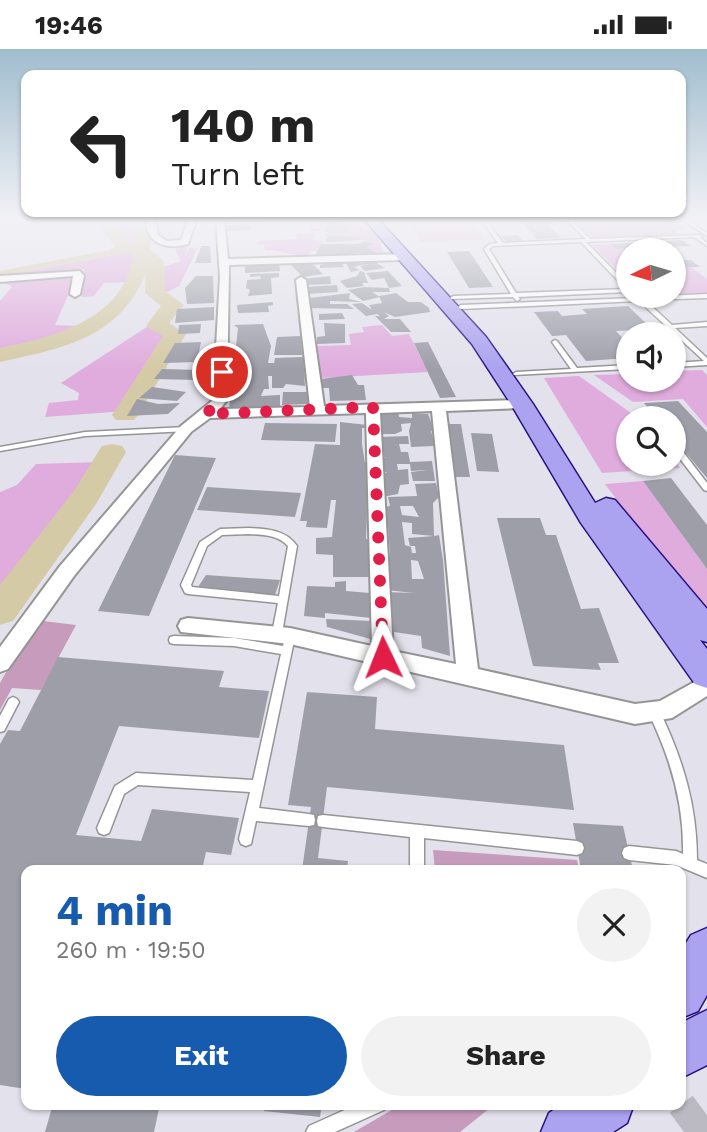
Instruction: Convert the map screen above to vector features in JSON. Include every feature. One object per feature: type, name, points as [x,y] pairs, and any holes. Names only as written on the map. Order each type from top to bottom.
[{"type":"main road","points":[[413,269],[479,341],[522,404],[590,517],[707,674]]},
{"type":"main road","points":[[426,269],[500,350],[607,507],[707,631]]},
{"type":"main road","points":[[686,986],[707,951]]},
{"type":"main road","points":[[686,1050],[707,1035]]},
{"type":"main road","points":[[568,1132],[599,1110]]},
{"type":"street","points":[[0,663],[67,571],[186,429],[206,414],[221,395],[224,269]]},
{"type":"street","points":[[3,275],[76,273],[79,276],[75,294]]},
{"type":"street","points":[[301,280],[317,409]]},
{"type":"street","points":[[206,414],[522,404]]},
{"type":"street","points":[[438,406],[468,677]]},
{"type":"street","points":[[373,407],[383,657]]},
{"type":"street","points":[[181,633],[285,640],[383,657],[635,714],[655,714],[672,707],[707,684]]},
{"type":"lane","points":[[497,269],[521,304]]},
{"type":"lane","points":[[457,302],[515,295],[616,290]]},
{"type":"lane","points":[[686,296],[707,296]]},
{"type":"lane","points":[[457,302],[521,304],[616,298]]},
{"type":"lane","points":[[650,308],[665,322]]},
{"type":"lane","points":[[686,326],[707,324]]},
{"type":"lane","points":[[555,342],[575,370]]},
{"type":"lane","points":[[686,342],[707,362]]},
{"type":"lane","points":[[686,364],[707,362]]},
{"type":"lane","points":[[516,374],[616,368]]},
{"type":"lane","points":[[0,449],[85,434],[186,429]]},
{"type":"lane","points":[[686,461],[707,488]]},
{"type":"lane","points":[[246,839],[285,640],[283,600],[293,546],[289,539],[276,535],[228,532],[212,535],[203,544],[186,585],[188,590],[196,593],[283,600]]},
{"type":"lane","points":[[0,727],[13,702]]},
{"type":"lane","points":[[655,714],[676,757],[683,781],[691,835],[690,863]]},
{"type":"lane","points":[[104,828],[119,790],[136,779],[258,786]]},
{"type":"lane","points":[[252,814],[578,848]]},
{"type":"lane","points":[[416,865],[417,831]]},
{"type":"lane","points":[[629,853],[690,863],[707,871]]},
{"type":"lane","points":[[315,1132],[364,1110]]},
{"type":"shaded area","points":[[13,269],[40,269],[0,276],[0,271]]},
{"type":"shaded area","points":[[40,269],[133,269],[129,282],[104,283],[94,296],[82,297],[84,269],[0,276]]},
{"type":"shaded area","points":[[160,269],[188,269],[179,286],[161,295],[158,292]]},
{"type":"shaded area","points":[[686,269],[693,269],[707,279],[707,294],[686,295]]},
{"type":"shaded area","points":[[65,273],[76,277],[55,325],[78,326],[54,338],[0,353],[0,301],[12,287],[0,279]]},
{"type":"shaded area","points":[[156,321],[155,327],[171,335],[125,411],[45,417],[49,403],[78,400],[79,393],[61,383]]},
{"type":"shaded area","points":[[382,325],[392,336],[409,334],[428,372],[304,379],[301,340],[314,339],[318,346],[351,345],[349,334],[364,332],[362,327]]},
{"type":"shaded area","points":[[702,370],[707,375],[707,427],[683,399],[633,402],[619,392],[686,392],[686,371]]},
{"type":"shaded area","points":[[616,374],[616,390],[594,375]]},
{"type":"shaded area","points":[[579,376],[621,406],[616,406],[616,472],[602,473],[544,378]]},
{"type":"shaded area","points":[[101,462],[0,597],[0,492],[17,485],[36,464]]},
{"type":"shaded area","points":[[643,481],[707,569],[707,609],[668,568],[605,484]]},
{"type":"shaded area","points":[[35,620],[76,625],[41,690],[12,688],[0,710],[0,683]]},
{"type":"shaded area","points":[[433,850],[577,860],[578,865],[434,865]]},
{"type":"shaded area","points":[[392,1110],[488,1110],[460,1132],[354,1132]]},
{"type":"building","points":[[245,269],[280,269],[280,271],[245,273]]},
{"type":"building","points":[[295,269],[318,269],[323,274],[303,277]]},
{"type":"building","points":[[457,269],[481,269],[493,287],[469,288]]},
{"type":"building","points":[[360,271],[364,272],[368,283],[362,283],[364,286],[347,288],[340,281],[357,276]]},
{"type":"building","points":[[388,271],[402,286],[389,288],[384,278],[372,280],[366,273]]},
{"type":"building","points":[[279,273],[279,277],[271,278],[272,294],[248,296],[250,290],[246,288],[247,280],[261,279],[260,276],[250,277],[250,274]]},
{"type":"building","points":[[196,276],[213,276],[214,303],[187,304],[185,288]]},
{"type":"building","points":[[330,276],[331,284],[304,285],[303,279]]},
{"type":"building","points":[[337,285],[338,292],[306,294],[305,287]]},
{"type":"building","points":[[364,287],[389,288],[390,292],[372,292],[380,297],[363,301],[348,290]]},
{"type":"building","points":[[350,293],[349,299],[362,302],[330,301],[330,304],[347,304],[354,309],[311,308],[309,298]]},
{"type":"building","points":[[396,293],[408,302],[421,302],[429,308],[430,312],[395,317],[384,312],[389,316],[384,319],[400,319],[411,332],[391,332],[375,316],[380,316],[377,314],[366,316],[352,304],[362,303],[372,310],[369,305],[382,303],[379,296]]},
{"type":"building","points":[[273,302],[273,305],[268,306],[269,312],[238,313],[237,305]]},
{"type":"building","points":[[214,307],[214,320],[175,323],[177,309]]},
{"type":"building","points":[[630,308],[645,322],[616,322],[616,359],[586,361],[566,335],[552,336],[534,312],[558,311],[562,316],[587,314],[582,309]]},
{"type":"building","points":[[342,313],[345,319],[319,320],[319,314]]},
{"type":"building","points":[[324,323],[345,324],[345,343],[317,344],[317,337],[325,336]]},
{"type":"building","points":[[201,324],[200,333],[178,334],[179,325]]},
{"type":"building","points":[[263,324],[271,346],[268,363],[274,363],[275,358],[303,357],[305,386],[286,384],[283,388],[272,388],[272,376],[268,376],[269,389],[264,389],[261,396],[280,395],[280,407],[229,407],[230,401],[227,400],[230,398],[229,389],[232,389],[229,386],[234,379],[235,361],[239,361],[236,346],[238,328],[234,325]]},
{"type":"building","points":[[301,336],[302,355],[274,355],[277,337]]},
{"type":"building","points":[[201,342],[197,362],[163,363],[175,343]]},
{"type":"building","points":[[428,342],[456,397],[440,398],[414,343]]},
{"type":"building","points":[[162,369],[200,370],[197,380],[154,379]]},
{"type":"building","points":[[352,375],[358,385],[364,385],[366,400],[330,401],[329,388],[321,388],[321,379]]},
{"type":"building","points":[[152,387],[186,392],[177,401],[139,398]]},
{"type":"building","points":[[283,392],[307,392],[308,404],[282,405]]},
{"type":"building","points":[[137,399],[158,404],[180,403],[168,414],[127,416]]},
{"type":"building","points":[[678,401],[683,406],[646,406],[644,403]]},
{"type":"building","points":[[376,410],[398,410],[399,417],[412,418],[412,413],[428,414],[434,430],[431,431],[435,446],[411,447],[411,423],[401,424],[402,431],[395,434],[379,434]]},
{"type":"building","points":[[686,410],[707,432],[707,478],[686,453]]},
{"type":"building","points":[[340,422],[368,425],[368,428],[362,428],[362,444],[365,463],[369,463],[366,539],[375,540],[373,577],[333,577],[333,555],[316,554],[316,538],[332,537],[336,500],[331,500],[327,528],[306,527],[307,521],[300,521],[315,444],[340,445]]},
{"type":"building","points":[[265,423],[337,424],[335,442],[261,440]]},
{"type":"building","points":[[445,424],[461,424],[470,477],[451,477]]},
{"type":"building","points":[[471,433],[492,434],[499,472],[477,471]]},
{"type":"building","points":[[408,436],[409,444],[399,444],[401,452],[408,452],[410,462],[432,461],[435,481],[413,481],[411,472],[427,470],[411,471],[410,464],[397,464],[398,470],[408,469],[409,484],[400,485],[398,494],[382,497],[381,475],[387,472],[382,472],[381,458],[386,458],[381,456],[379,437]]},
{"type":"building","points":[[175,455],[216,458],[149,616],[98,611]]},
{"type":"building","points":[[671,478],[707,525],[707,569],[643,481]]},
{"type":"building","points":[[436,483],[439,497],[433,503],[434,536],[439,535],[443,560],[450,656],[422,648],[421,636],[387,631],[384,592],[414,593],[386,590],[382,556],[390,557],[388,528],[384,529],[382,507],[390,506],[388,497],[417,496],[415,484]],"holes":[[[400,506],[413,506],[419,517],[402,515]],[[402,522],[412,523],[412,534],[434,536],[408,538],[410,546],[415,546],[416,553],[412,553],[411,547],[405,545]],[[411,560],[418,561],[424,579],[412,579]]]},
{"type":"building","points":[[207,487],[301,493],[295,517],[197,510]]},
{"type":"building","points":[[497,518],[540,518],[546,535],[556,535],[581,609],[599,608],[619,663],[598,663],[601,670],[533,666]]},
{"type":"building","points":[[206,575],[280,580],[275,595],[198,587]]},
{"type":"building","points":[[346,581],[346,591],[370,593],[371,618],[325,613],[325,618],[304,616],[307,586],[335,587],[335,582]]},
{"type":"building","points":[[326,619],[372,621],[374,640],[327,627]]},
{"type":"building","points":[[58,657],[224,671],[219,687],[269,691],[259,738],[119,726],[76,835],[141,841],[152,809],[239,818],[231,855],[206,852],[203,865],[21,865],[21,1088],[0,1085],[0,744],[8,730],[20,731]]},
{"type":"building","points":[[307,692],[377,697],[375,729],[564,745],[574,810],[327,787],[318,858],[348,861],[348,865],[303,865],[311,807],[288,805]]},
{"type":"building","points":[[573,823],[623,826],[632,865],[580,865]]},
{"type":"building","points":[[51,1110],[159,1110],[154,1132],[45,1132]]},
{"type":"building","points":[[264,1110],[321,1110],[320,1117]]},
{"type":"waterway","points":[[0,355],[45,345],[85,331],[117,306],[130,288],[138,269]]},
{"type":"waterway","points":[[125,415],[175,334],[157,326],[160,318],[174,305],[155,293],[155,269]]},
{"type":"waterway","points":[[0,611],[85,497],[112,452]]},
{"type":"tunnel","points":[[684,1132],[707,1115]]},
{"type":"route","points":[[222,372],[220,400],[206,414],[373,407],[383,657]]}]
